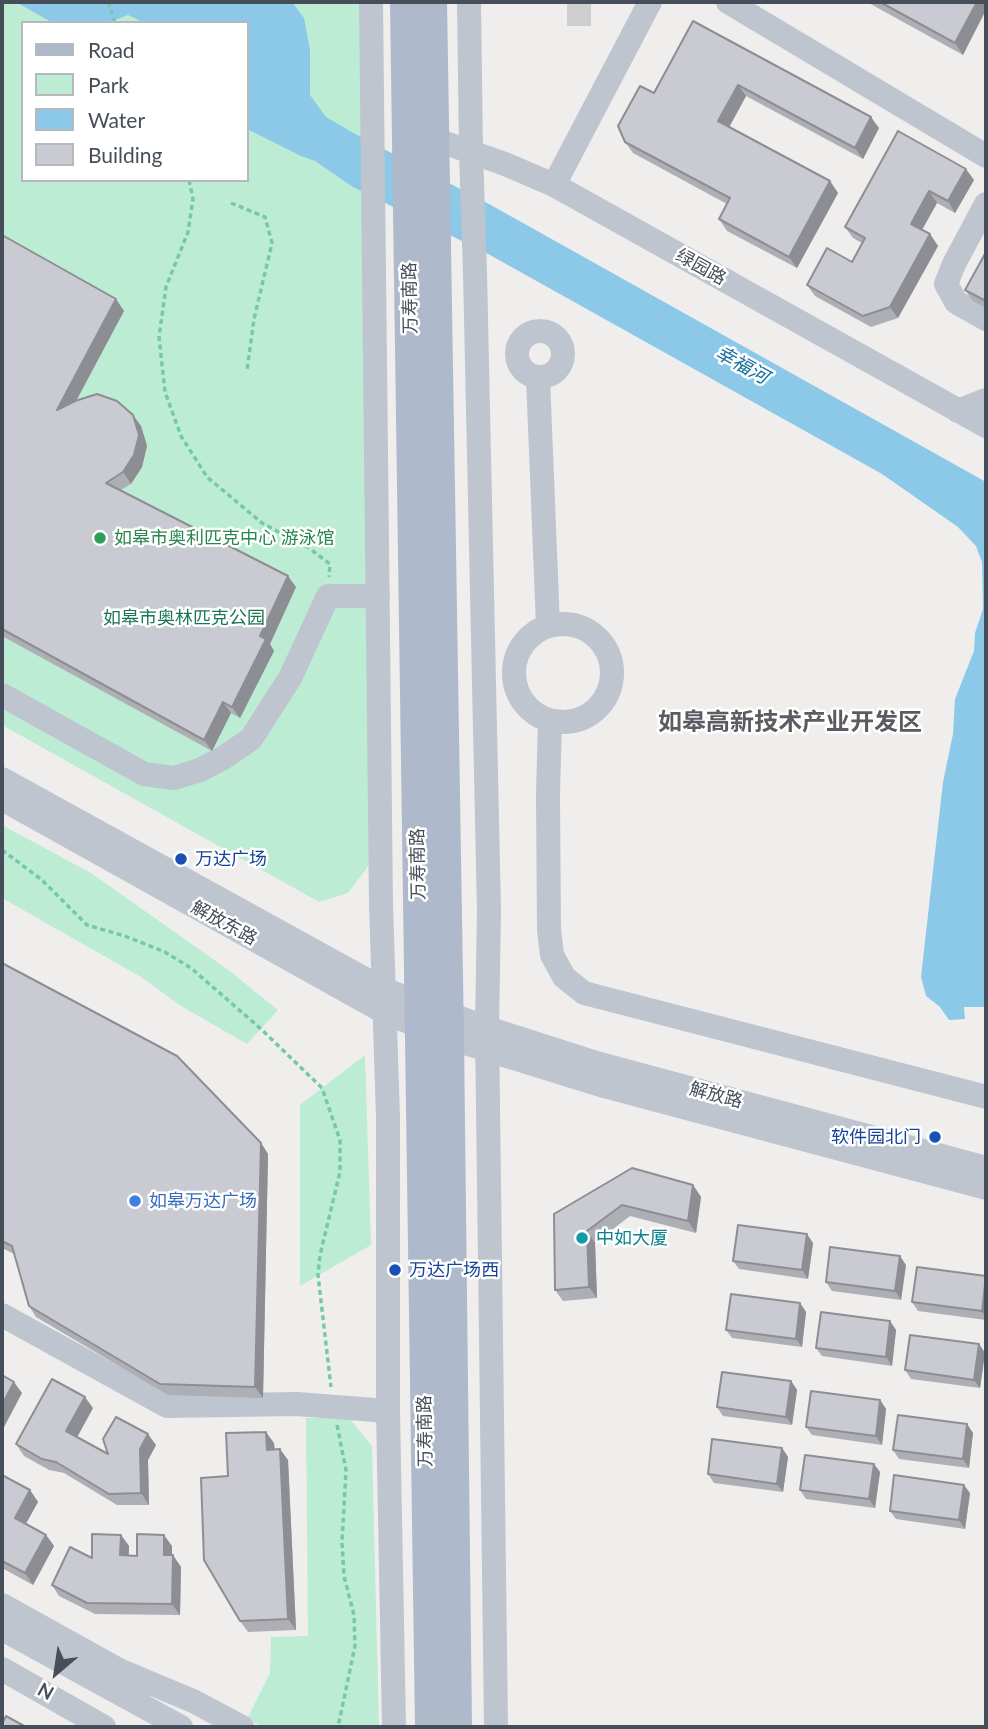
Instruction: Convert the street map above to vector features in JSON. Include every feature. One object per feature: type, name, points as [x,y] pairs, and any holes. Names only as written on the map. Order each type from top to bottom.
[{"type":"main road","name":"万寿南路","points":[[405,2],[430,1727]]},
{"type":"main road","name":"万寿南路","points":[[432,2],[449,1025],[457,1727]]},
{"type":"street","points":[[372,2],[377,596],[394,1727]]},
{"type":"street","points":[[469,2],[489,910],[488,1040],[496,1727]]},
{"type":"street","points":[[554,185],[650,2]]},
{"type":"street","points":[[728,2],[986,156]]},
{"type":"street","name":"绿园路","points":[[407,128],[554,185],[986,426]]},
{"type":"street","points":[[986,204],[946,284],[956,302],[986,319]]},
{"type":"street","points":[[538,377],[548,626]]},
{"type":"street","points":[[958,411],[986,400]]},
{"type":"street","points":[[2,695],[144,774],[174,778],[212,764],[251,739],[290,678],[328,596],[377,596]]},
{"type":"street","points":[[565,624],[588,631],[606,649],[612,664],[612,681],[607,697],[597,710],[583,719],[550,721],[524,704],[517,690],[514,674],[516,659],[523,645],[534,634],[548,626],[565,624]]},
{"type":"street","points":[[483,674],[514,674]]},
{"type":"street","points":[[550,721],[549,930],[552,955],[564,977],[584,993],[986,1097]]},
{"type":"street","name":"解放东路","points":[[2,779],[384,1001]]},
{"type":"street","name":"解放东路","points":[[2,799],[384,1001],[449,1025]]},
{"type":"street","name":"解放路","points":[[449,1025],[604,1086],[986,1188]]},
{"type":"street","name":"解放路","points":[[488,1040],[593,1062],[986,1168]]},
{"type":"street","points":[[2,1315],[167,1406],[333,1405],[388,1411]]},
{"type":"street","points":[[2,1605],[119,1670],[193,1701],[242,1727]]},
{"type":"street","points":[[2,1629],[181,1727]]},
{"type":"street","points":[[2,1647],[146,1727]]},
{"type":"street","points":[[2,1669],[104,1727]]},
{"type":"path","points":[[108,2],[114,21]]},
{"type":"path","points":[[189,182],[193,199],[188,232],[166,287],[159,337],[165,392],[181,436],[207,477],[262,523],[309,548],[330,564],[328,596]]},
{"type":"path","points":[[231,203],[265,217],[272,243],[254,319],[247,370]]},
{"type":"path","points":[[2,850],[43,880],[87,925],[165,952],[191,968],[261,1029],[322,1088],[340,1140],[340,1172],[320,1255],[318,1275],[333,1405],[346,1470],[342,1542],[344,1576],[354,1615],[355,1646],[338,1727]]},
{"type":"green space","name":"如皋市奥林匹克公园","points":[[2,2],[363,2],[369,865],[348,893],[319,902],[2,725]]},
{"type":"green space","points":[[2,825],[91,873],[227,969],[278,1010],[247,1044],[181,1006],[141,977],[2,898]]},
{"type":"green space","points":[[365,1055],[371,1245],[300,1286],[300,1105]]},
{"type":"green space","points":[[306,1418],[349,1418],[372,1446],[379,1727],[263,1727],[247,1719],[270,1673],[271,1637],[308,1636]]},
{"type":"water","name":"幸福河","points":[[16,2],[292,2],[304,18],[310,50],[310,95],[326,117],[489,204],[986,482],[986,1007],[964,1007],[965,1019],[949,1020],[940,1007],[926,996],[921,977],[943,782],[953,734],[955,699],[974,651],[975,633],[983,609],[982,562],[976,546],[958,527],[882,474],[490,255],[353,187],[315,161],[248,130],[248,21],[141,21],[128,15],[113,21],[49,21]]},
{"type":"building","points":[[880,2],[977,2],[955,43]]},
{"type":"building","points":[[693,21],[871,117],[855,148],[738,85],[718,121],[830,181],[789,257],[719,219],[730,198],[625,142],[618,126],[640,86],[654,93]]},
{"type":"building","points":[[898,131],[966,169],[948,201],[929,191],[911,224],[930,234],[890,307],[863,316],[807,285],[827,248],[852,262],[865,238],[845,227]]},
{"type":"building","name":"如皋市奥利匹克中心 游泳馆","points":[[2,235],[116,299],[57,410],[97,394],[117,401],[133,415],[139,435],[134,455],[123,472],[106,483],[288,576],[260,636],[266,639],[232,707],[223,702],[204,740],[2,629]]},
{"type":"building","points":[[986,252],[986,301],[965,290]]},
{"type":"building","name":"如皋万达广场","points":[[2,963],[177,1056],[261,1143],[255,1387],[160,1384],[29,1306],[12,1246],[2,1241]]},
{"type":"building","name":"中如大厦","points":[[632,1168],[693,1185],[688,1221],[622,1205],[587,1231],[589,1287],[555,1290],[554,1214]]},
{"type":"building","points":[[738,1225],[807,1234],[802,1270],[733,1261]]},
{"type":"building","points":[[830,1247],[900,1256],[895,1291],[826,1282]]},
{"type":"building","points":[[917,1267],[986,1276],[982,1311],[912,1302]]},
{"type":"building","points":[[731,1294],[800,1303],[796,1339],[726,1330]]},
{"type":"building","points":[[821,1312],[890,1321],[886,1357],[816,1348]]},
{"type":"building","points":[[910,1335],[979,1344],[974,1380],[905,1370]]},
{"type":"building","points":[[722,1372],[791,1381],[786,1417],[717,1407]]},
{"type":"building","points":[[2,1375],[14,1382],[2,1405]]},
{"type":"building","points":[[52,1379],[85,1397],[66,1431],[108,1454],[103,1439],[116,1417],[148,1434],[140,1449],[141,1493],[109,1494],[56,1462],[42,1459],[16,1444]]},
{"type":"building","points":[[811,1391],[880,1400],[876,1436],[806,1427]]},
{"type":"building","points":[[898,1415],[967,1424],[963,1459],[893,1450]]},
{"type":"building","points":[[266,1432],[267,1450],[280,1449],[288,1619],[240,1621],[204,1560],[201,1478],[228,1476],[226,1433]]},
{"type":"building","points":[[712,1439],[782,1448],[777,1484],[708,1474]]},
{"type":"building","points":[[805,1455],[874,1464],[869,1499],[800,1490]]},
{"type":"building","points":[[2,1475],[30,1490],[15,1518],[46,1535],[25,1573],[2,1561]]},
{"type":"building","points":[[894,1475],[964,1485],[959,1520],[890,1511]]},
{"type":"building","points":[[92,1534],[121,1535],[120,1555],[137,1556],[137,1534],[164,1535],[164,1555],[173,1555],[172,1604],[87,1603],[52,1585],[70,1547],[92,1558]]},
{"type":"building","points":[[6,1716],[26,1727],[2,1727]]},
{"type":"tunnel","points":[[579,2],[579,27]]},
{"type":"place","name":"如皋市奥利匹克中心 游泳馆","points":[[100,538]]},
{"type":"place","name":"万达广场","points":[[181,859]]},
{"type":"place","name":"软件园北门","points":[[935,1137]]},
{"type":"place","name":"如皋万达广场","points":[[135,1201]]},
{"type":"place","name":"中如大厦","points":[[582,1238]]},
{"type":"place","name":"万达广场西","points":[[395,1270]]},
{"type":"district","name":"如皋高新技术产业开发区","points":[[790,722]]}]
